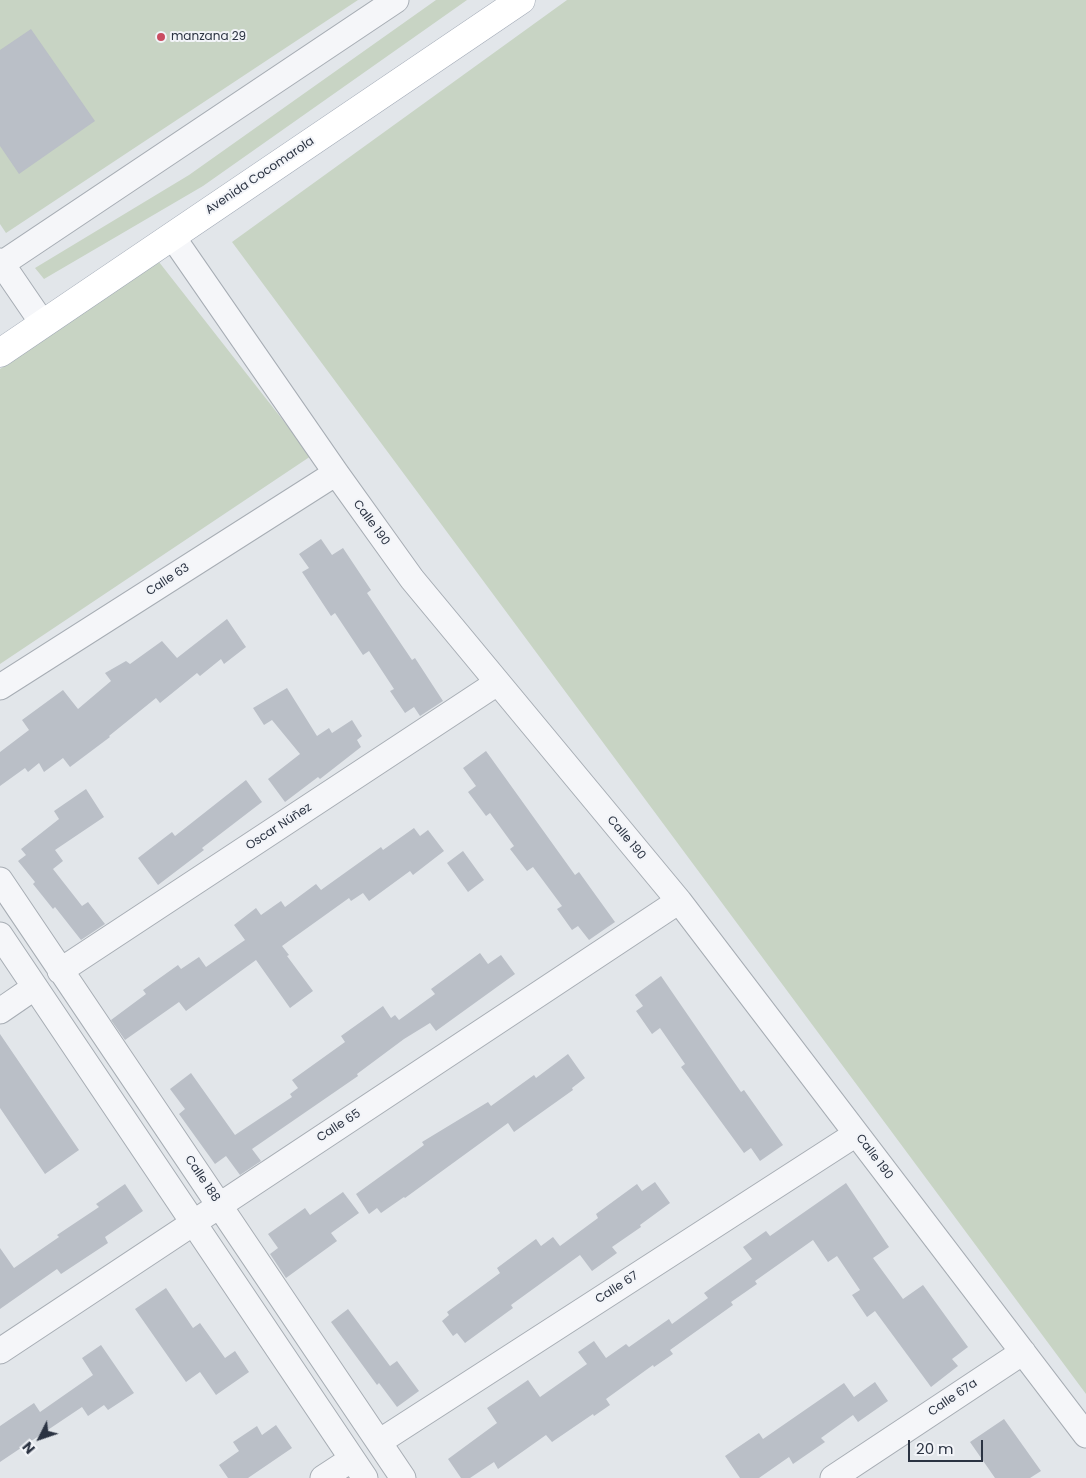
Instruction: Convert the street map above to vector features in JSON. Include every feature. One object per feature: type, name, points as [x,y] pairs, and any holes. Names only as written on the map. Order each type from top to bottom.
[{"type":"main road","name":"Avenida Cocomarola","points":[[0,352],[521,0]]},
{"type":"street","points":[[43,324],[1,264],[396,0]]},
{"type":"street","name":"Calle 190","points":[[172,236],[336,473],[412,579],[679,902],[1086,1435]]},
{"type":"street","name":"Calle 63","points":[[0,687],[336,473]]},
{"type":"street","name":"Oscar Núñez","points":[[60,971],[497,684]]},
{"type":"street","name":"Calle 188","points":[[0,880],[403,1478]]},
{"type":"street","name":"Calle 65","points":[[0,1351],[679,902]]},
{"type":"street","points":[[0,935],[359,1469],[323,1478]]},
{"type":"street","points":[[0,1011],[35,987]]},
{"type":"street","name":"Calle 67","points":[[379,1442],[856,1134]]},
{"type":"street","name":"Calle 67a","points":[[833,1478],[1023,1352]]},
{"type":"green space","points":[[0,0],[358,0],[6,233],[0,224]]},
{"type":"green space","points":[[436,0],[467,0],[203,186],[44,279],[35,268],[189,175]]},
{"type":"green space","points":[[567,0],[1086,0],[1086,1394],[232,242]]},
{"type":"green space","points":[[159,262],[311,456],[0,664],[0,369]]},
{"type":"building","points":[[31,29],[95,121],[19,174],[0,146],[0,50]]},
{"type":"building","points":[[321,539],[332,555],[343,548],[371,590],[367,593],[412,660],[415,658],[443,701],[420,716],[414,707],[405,713],[390,691],[394,689],[369,651],[363,655],[335,613],[331,616],[302,572],[309,568],[299,554]]},
{"type":"building","points":[[227,619],[246,647],[224,664],[221,659],[200,676],[197,673],[160,703],[156,698],[110,737],[70,767],[63,758],[44,772],[39,763],[28,772],[25,768],[0,786],[0,752],[29,730],[22,720],[63,690],[78,709],[111,681],[105,673],[126,661],[130,664],[162,641],[177,658]]},
{"type":"building","points":[[287,688],[317,736],[329,728],[332,733],[352,720],[362,736],[357,740],[361,747],[320,779],[318,777],[285,802],[268,779],[300,754],[272,720],[264,725],[253,708]]},
{"type":"building","points":[[486,751],[575,875],[579,872],[615,922],[589,940],[578,926],[572,930],[557,909],[562,906],[533,867],[527,871],[510,849],[514,846],[490,813],[486,816],[468,792],[476,786],[463,768]]},
{"type":"building","points":[[246,780],[262,802],[158,885],[138,858],[172,832],[175,836]]},
{"type":"building","points":[[86,789],[104,817],[55,850],[63,861],[53,869],[82,906],[88,902],[105,924],[81,940],[55,907],[53,909],[33,884],[35,882],[18,861],[26,855],[21,849],[59,819],[54,811]]},
{"type":"building","points":[[414,828],[420,836],[428,830],[444,851],[413,875],[410,871],[369,901],[363,893],[351,901],[349,898],[282,946],[289,955],[287,956],[313,991],[290,1008],[256,960],[186,1011],[179,1002],[125,1040],[111,1020],[146,994],[143,990],[178,965],[181,969],[199,957],[206,967],[245,940],[234,925],[256,908],[261,915],[281,901],[285,907],[316,884],[321,890],[381,847],[383,850]]},
{"type":"building","points":[[463,851],[484,880],[468,892],[447,863]]},
{"type":"building","points":[[480,953],[488,964],[501,955],[515,974],[436,1031],[430,1023],[404,1039],[357,1074],[358,1076],[252,1149],[261,1161],[240,1175],[226,1156],[215,1164],[179,1114],[185,1109],[170,1089],[191,1073],[235,1135],[292,1097],[290,1094],[298,1088],[292,1080],[345,1042],[341,1036],[383,1006],[391,1018],[395,1015],[399,1020],[435,994],[431,989]]},
{"type":"building","points":[[661,976],[741,1092],[744,1090],[783,1145],[760,1161],[751,1148],[744,1153],[681,1067],[685,1064],[660,1028],[652,1034],[636,1011],[643,1006],[635,995]]},
{"type":"building","points":[[0,1034],[79,1150],[45,1174],[0,1108]]},
{"type":"building","points":[[568,1054],[585,1078],[572,1088],[573,1090],[514,1132],[508,1123],[405,1198],[381,1213],[377,1208],[369,1214],[356,1194],[424,1145],[422,1142],[488,1102],[491,1106],[534,1075],[536,1078]]},
{"type":"building","points":[[655,1182],[670,1203],[640,1225],[641,1227],[612,1247],[617,1253],[592,1271],[580,1255],[511,1305],[513,1308],[465,1343],[457,1333],[453,1336],[442,1321],[449,1315],[447,1312],[500,1273],[497,1268],[536,1239],[541,1246],[553,1237],[560,1246],[598,1218],[596,1214],[637,1184],[642,1191]]},
{"type":"building","points":[[846,1183],[889,1247],[873,1258],[903,1299],[923,1285],[968,1347],[952,1359],[958,1366],[931,1387],[875,1311],[867,1317],[852,1295],[860,1290],[837,1256],[828,1262],[813,1240],[755,1281],[757,1284],[731,1302],[733,1305],[670,1350],[673,1354],[654,1367],[653,1365],[606,1399],[610,1405],[594,1416],[593,1414],[552,1442],[546,1435],[498,1469],[494,1462],[470,1478],[461,1478],[448,1459],[497,1423],[487,1408],[528,1380],[540,1397],[587,1364],[578,1352],[594,1341],[606,1358],[626,1344],[629,1347],[669,1319],[672,1324],[708,1298],[704,1293],[752,1259],[743,1247],[766,1231],[770,1236]]},
{"type":"building","points":[[125,1184],[143,1211],[105,1237],[108,1243],[61,1274],[57,1269],[0,1309],[0,1248],[14,1268],[59,1237],[57,1235],[99,1207],[96,1204]]},
{"type":"building","points":[[343,1192],[359,1213],[331,1233],[337,1241],[286,1278],[270,1254],[278,1248],[268,1234],[305,1208],[310,1215]]},
{"type":"building","points":[[166,1288],[193,1328],[200,1323],[225,1358],[235,1351],[249,1372],[216,1395],[200,1372],[186,1382],[135,1309]]},
{"type":"building","points":[[348,1309],[390,1366],[397,1361],[419,1391],[397,1407],[379,1383],[377,1385],[331,1322]]},
{"type":"building","points":[[101,1345],[134,1393],[108,1410],[104,1405],[88,1416],[82,1407],[0,1462],[0,1426],[34,1403],[40,1412],[93,1375],[82,1358]]},
{"type":"building","points":[[875,1382],[888,1401],[858,1422],[853,1415],[821,1438],[825,1442],[793,1464],[789,1457],[759,1478],[740,1478],[725,1456],[759,1433],[763,1439],[844,1383],[854,1397]]},
{"type":"building","points":[[1004,1419],[1041,1471],[1030,1478],[995,1478],[970,1442]]},
{"type":"building","points":[[276,1425],[292,1448],[248,1478],[228,1478],[219,1465],[239,1451],[233,1442],[257,1426],[262,1435]]},
{"type":"place","name":"manzana 29","points":[[161,37]]}]
